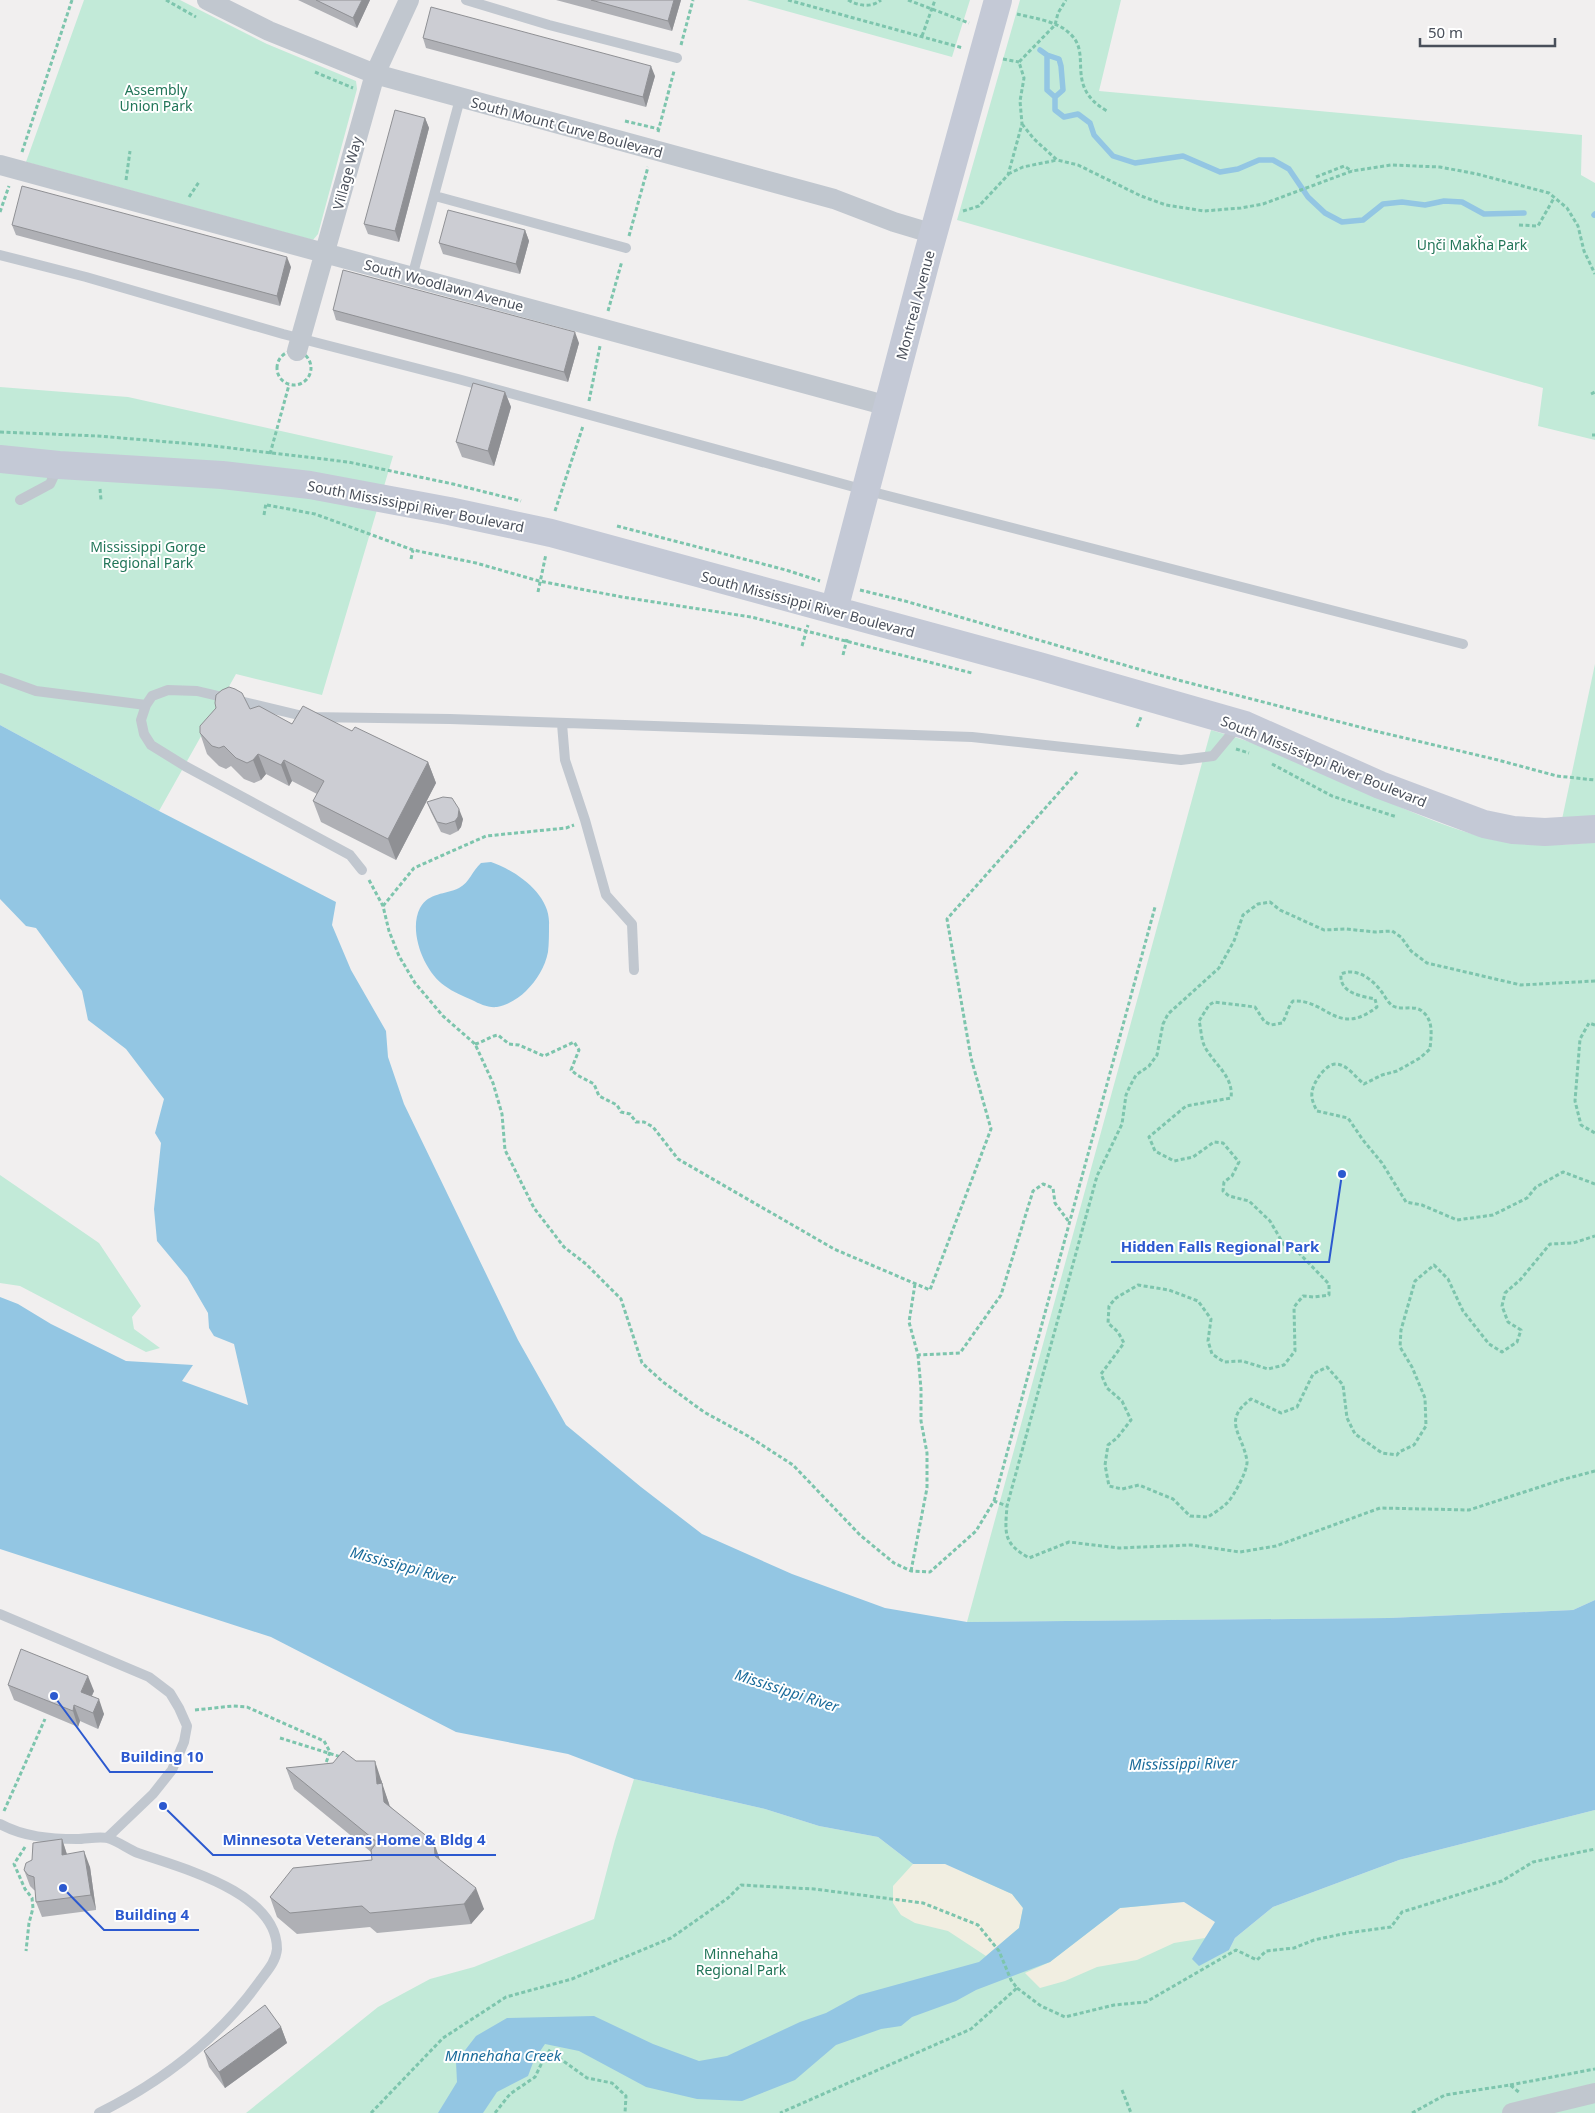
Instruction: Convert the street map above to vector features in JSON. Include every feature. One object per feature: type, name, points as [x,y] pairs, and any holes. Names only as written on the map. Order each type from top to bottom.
[{"type":"street","name":"South Mount Curve Boulevard","points":[[207,0],[268,31],[375,74],[460,99],[834,199],[894,222],[934,234]]},
{"type":"street","name":"Village Way","points":[[299,344],[375,74],[409,0]]},
{"type":"street","name":"Montreal Avenue","points":[[834,610],[998,0]]},
{"type":"street","name":"South Woodlawn Avenue","points":[[8,167],[888,406]]},
{"type":"street","name":"South Mississippi River Boulevard","points":[[0,459],[58,465],[222,475],[310,485],[449,511],[551,533],[1240,723],[1380,784],[1484,824],[1513,830],[1545,832],[1595,829]]},
{"type":"street","points":[[1517,2107],[1595,2093]]},
{"type":"lane","points":[[466,0],[549,25],[677,58]]},
{"type":"lane","points":[[412,277],[460,99]]},
{"type":"lane","points":[[435,196],[626,248]]},
{"type":"lane","points":[[0,255],[299,344],[587,414],[865,490],[1463,644]]},
{"type":"lane","points":[[20,500],[50,484],[58,465]]},
{"type":"lane","points":[[0,678],[36,691],[146,705]]},
{"type":"lane","points":[[362,870],[350,855],[162,753],[151,745],[144,734],[141,720],[146,705],[152,696],[168,690],[197,691],[307,717],[450,719],[972,737],[1181,760],[1213,756],[1240,723]]},
{"type":"lane","points":[[562,724],[565,760],[585,820],[606,895],[632,924],[634,970]]},
{"type":"lane","points":[[0,1614],[149,1677],[170,1693],[179,1708],[187,1726],[184,1742],[172,1770],[153,1794],[107,1838]]},
{"type":"lane","points":[[0,1824],[15,1832],[32,1837],[107,1838],[133,1851],[204,1877],[244,1897],[256,1906],[267,1920],[273,1932],[276,1949],[274,1962],[244,2004],[225,2024],[171,2070],[146,2088],[99,2113]]},
{"type":"path","points":[[0,212],[8,167],[72,0]]},
{"type":"path","points":[[677,58],[693,0]]},
{"type":"path","points":[[788,0],[961,48]]},
{"type":"path","points":[[848,0],[862,6],[876,4],[881,0]]},
{"type":"path","points":[[908,0],[969,23]]},
{"type":"path","points":[[922,36],[935,0]]},
{"type":"path","points":[[1008,175],[1022,124],[1020,102],[1024,78],[1019,62],[1055,25],[1058,13],[1066,0]]},
{"type":"path","points":[[1055,25],[1067,30],[1078,42],[1081,79],[1085,90],[1097,104],[1107,111]]},
{"type":"path","points":[[617,118],[659,129]]},
{"type":"path","points":[[1022,124],[1046,152],[1057,160],[1078,165],[1141,196],[1186,209],[1204,211],[1241,208],[1289,196],[1352,171],[1391,165],[1440,167],[1549,193],[1567,208],[1578,226],[1584,251],[1595,274]]},
{"type":"path","points":[[126,183],[130,151]]},
{"type":"path","points":[[963,211],[979,206],[1008,175],[1023,167],[1057,160]]},
{"type":"path","points":[[1316,177],[1344,166],[1352,171]]},
{"type":"path","points":[[187,200],[199,182]]},
{"type":"path","points":[[1519,226],[1538,226],[1554,198]]},
{"type":"path","points":[[556,510],[587,414],[604,328],[626,248]]},
{"type":"path","points":[[270,453],[289,385]]},
{"type":"path","points":[[91,488],[109,489]]},
{"type":"path","points":[[100,488],[101,500]]},
{"type":"path","points":[[256,503],[315,514],[413,550],[476,563],[539,581],[622,597],[750,617],[980,675]]},
{"type":"path","points":[[264,514],[266,504]]},
{"type":"path","points":[[411,559],[413,550]]},
{"type":"path","points":[[538,592],[539,581]]},
{"type":"path","points":[[802,646],[806,632]]},
{"type":"path","points":[[843,655],[847,640]]},
{"type":"path","points":[[1131,715],[1149,720]]},
{"type":"path","points":[[1137,727],[1141,718]]},
{"type":"path","points":[[475,1044],[498,1035],[509,1044],[519,1044],[544,1056],[574,1042],[579,1050],[571,1070],[594,1084],[599,1096],[617,1105],[621,1112],[630,1114],[636,1122],[644,1122],[653,1127],[678,1159],[834,1249],[930,1290],[991,1130],[971,1058],[948,919],[1078,771]]},
{"type":"path","points":[[382,906],[414,868],[486,836],[566,828],[585,820]]},
{"type":"path","points":[[362,870],[373,886],[399,956],[415,983],[442,1016],[475,1044],[493,1083],[502,1114],[505,1150],[534,1208],[564,1247],[586,1264],[621,1299],[642,1364],[704,1412],[748,1436],[793,1465],[860,1535],[894,1563],[911,1571],[930,1572],[976,1531],[994,1501],[1155,907]]},
{"type":"path","points":[[1595,981],[1521,985],[1427,963],[1411,951],[1401,936],[1392,931],[1375,932],[1346,928],[1324,930],[1280,910],[1270,902],[1258,904],[1244,915],[1234,941],[1218,968],[1168,1014],[1163,1024],[1157,1055],[1149,1066],[1136,1075],[1126,1095],[1122,1124],[1097,1176],[1007,1506],[1005,1531],[1013,1549],[1029,1558],[1069,1542],[1119,1548],[1191,1545],[1240,1552],[1276,1546],[1380,1508],[1469,1510],[1595,1471]]},
{"type":"path","points":[[1595,1184],[1564,1172],[1536,1187],[1527,1198],[1493,1215],[1457,1220],[1422,1205],[1406,1202],[1382,1163],[1348,1118],[1317,1111],[1313,1103],[1312,1092],[1322,1072],[1330,1065],[1344,1066],[1364,1084],[1382,1075],[1396,1071],[1420,1058],[1430,1049],[1432,1034],[1430,1022],[1423,1012],[1413,1007],[1394,1007],[1375,984],[1352,972],[1341,974],[1340,980],[1344,988],[1354,994],[1375,999],[1378,1007],[1369,1014],[1348,1020],[1330,1015],[1302,1001],[1293,1002],[1288,1008],[1282,1023],[1271,1025],[1264,1021],[1255,1007],[1214,1002],[1209,1005],[1199,1020],[1204,1045],[1222,1068],[1232,1090],[1231,1098],[1186,1106],[1149,1137],[1156,1151],[1174,1160],[1193,1156],[1214,1142],[1223,1144],[1239,1162],[1232,1176],[1224,1182],[1223,1192],[1229,1196],[1248,1201],[1270,1221],[1284,1245],[1297,1251],[1328,1284],[1329,1295],[1314,1298],[1302,1296],[1294,1307],[1294,1351],[1284,1365],[1268,1368],[1242,1361],[1224,1362],[1212,1354],[1208,1341],[1211,1319],[1198,1301],[1169,1290],[1138,1285],[1116,1298],[1109,1306],[1108,1323],[1118,1332],[1124,1343],[1101,1374],[1107,1388],[1122,1401],[1131,1420],[1118,1438],[1108,1445],[1105,1466],[1109,1486],[1122,1489],[1139,1485],[1172,1499],[1190,1516],[1208,1517],[1228,1502],[1241,1482],[1247,1462],[1238,1437],[1235,1415],[1241,1406],[1251,1399],[1281,1413],[1297,1407],[1312,1374],[1328,1367],[1343,1385],[1347,1418],[1355,1434],[1382,1453],[1397,1455],[1399,1452],[1414,1446],[1426,1426],[1425,1398],[1412,1367],[1400,1347],[1401,1330],[1415,1282],[1434,1266],[1448,1279],[1463,1310],[1489,1344],[1502,1352],[1517,1342],[1521,1330],[1508,1322],[1502,1306],[1505,1293],[1520,1280],[1550,1244],[1573,1243],[1595,1236]]},
{"type":"path","points":[[1595,1025],[1589,1023],[1580,1039],[1576,1101],[1580,1125],[1595,1133]]},
{"type":"path","points":[[918,1355],[960,1354],[1001,1295],[1034,1191],[1043,1184],[1053,1188],[1055,1203],[1070,1222]]},
{"type":"path","points":[[911,1571],[927,1488],[927,1453],[921,1421],[918,1355],[909,1322],[915,1284]]},
{"type":"path","points":[[994,1501],[1007,1506]]},
{"type":"path","points":[[4,1812],[45,1720]]},
{"type":"path","points":[[280,1738],[345,1758]]},
{"type":"path","points":[[321,1776],[330,1752]]},
{"type":"path","points":[[26,1950],[33,1908],[32,1898],[25,1889],[14,1864],[32,1837]]},
{"type":"path","points":[[371,2113],[443,2038],[506,1998],[572,1979],[671,1938],[728,1898],[741,1885],[814,1889],[923,1903],[978,1926],[999,1951],[1011,1980],[1018,1988],[1041,2006],[1065,2017],[1114,2005],[1146,2002],[1236,1950],[1257,1960],[1266,1952],[1294,1948],[1314,1940],[1391,1927],[1402,1912],[1502,1881],[1533,1862],[1595,1850]]},
{"type":"path","points":[[780,2113],[971,2029],[1018,1988]]},
{"type":"path","points":[[495,2113],[510,2094],[535,2077],[548,2050],[587,2078],[612,2083],[626,2096],[625,2113]]},
{"type":"path","points":[[1412,2113],[1445,2095],[1595,2069]]},
{"type":"path","points":[[1510,2085],[1520,2092],[1517,2107]]},
{"type":"path","points":[[1122,2090],[1132,2113]]},
{"type":"green space","name":"Assembly Union Park","points":[[84,0],[180,0],[267,44],[356,81],[357,89],[318,234],[313,240],[26,162]]},
{"type":"green space","points":[[747,0],[970,0],[952,57]]},
{"type":"green space","name":"Uŋči Makȟa Park","points":[[1020,0],[1121,0],[1099,91],[1582,135],[1581,175],[1595,183],[1595,440],[1538,426],[1543,388],[957,220]]},
{"type":"green space","name":"Mississippi Gorge Regional Park","points":[[0,387],[128,397],[393,456],[322,695],[236,674],[159,811],[0,725]]},
{"type":"green space","points":[[1595,664],[1595,820],[1561,824]]},
{"type":"green space","points":[[1211,730],[1272,750],[1404,809],[1458,830],[1513,843],[1540,845],[1595,842],[1595,1600],[1573,1610],[1389,1618],[967,1622]]},
{"type":"green space","points":[[0,1175],[99,1243],[141,1306],[132,1317],[134,1329],[160,1348],[146,1352],[20,1286],[0,1283]]},
{"type":"green space","name":"Minnehaha Regional Park","points":[[634,1779],[765,1809],[819,1826],[878,1837],[913,1864],[1153,1905],[1229,1950],[1235,1938],[1273,1907],[1399,1860],[1595,1810],[1595,2113],[246,2113],[378,2007],[430,1979],[474,1967],[594,1919],[615,1840]]},
{"type":"sand","points":[[913,1864],[945,1864],[1012,1894],[1023,1908],[1019,1928],[986,1956],[948,1931],[915,1923],[901,1915],[893,1903],[893,1886]]},
{"type":"sand","points":[[1184,1902],[1215,1922],[1205,1938],[1174,1943],[1137,1960],[1097,1967],[1065,1981],[1040,1988],[1025,1973],[1050,1962],[1120,1908]]},
{"type":"water","points":[[0,725],[159,811],[336,902],[332,925],[351,970],[386,1031],[388,1057],[404,1104],[518,1340],[566,1425],[702,1534],[792,1574],[885,1608],[967,1622],[1389,1618],[1573,1610],[1595,1600],[1595,1810],[1399,1860],[1273,1907],[1235,1938],[1229,1950],[1199,1966],[1192,1959],[1215,1922],[1184,1902],[1120,1908],[1050,1962],[912,2017],[901,2026],[881,2029],[836,2045],[795,2080],[742,2101],[697,2099],[646,2087],[579,2051],[545,2044],[534,2060],[528,2076],[497,2092],[483,2113],[438,2113],[457,2082],[456,2062],[476,2036],[507,2018],[594,2016],[653,2044],[699,2061],[727,2056],[800,2022],[826,2013],[859,1995],[979,1962],[1019,1928],[1023,1908],[1012,1894],[945,1864],[913,1864],[878,1837],[819,1826],[765,1809],[634,1779],[568,1754],[456,1732],[271,1637],[0,1549],[0,1297],[18,1304],[51,1324],[126,1361],[193,1365],[182,1381],[248,1405],[234,1344],[214,1336],[209,1328],[208,1313],[187,1277],[157,1241],[154,1209],[161,1143],[155,1133],[164,1099],[126,1049],[88,1020],[82,991],[36,928],[26,926],[0,899]]},
{"type":"water","points":[[491,862],[511,871],[538,894],[548,914],[549,925],[548,952],[543,968],[537,978],[517,999],[497,1007],[481,1004],[458,994],[437,980],[420,950],[416,928],[420,908],[428,899],[459,888],[466,883],[481,863]]},
{"type":"building","points":[[316,0],[362,0],[353,18]]},
{"type":"building","points":[[591,0],[674,0],[668,21]]},
{"type":"building","points":[[431,7],[651,66],[643,97],[423,38]]},
{"type":"building","points":[[395,110],[425,118],[395,231],[364,224]]},
{"type":"building","points":[[22,186],[287,257],[277,296],[12,225]]},
{"type":"building","points":[[448,210],[525,230],[516,264],[439,243]]},
{"type":"building","points":[[343,270],[575,332],[564,372],[333,310]]},
{"type":"building","points":[[473,383],[505,392],[488,451],[456,442]]},
{"type":"building","points":[[229,687],[242,693],[250,709],[259,706],[292,724],[303,706],[352,731],[355,727],[428,762],[388,839],[313,801],[324,781],[284,760],[281,765],[258,754],[247,763],[236,758],[224,746],[219,748],[212,746],[200,733],[200,726],[216,708],[216,695]]},
{"type":"building","points":[[443,797],[452,798],[459,809],[458,817],[455,821],[446,824],[437,822],[427,802]]},
{"type":"building","points":[[21,1649],[88,1676],[81,1692],[99,1699],[93,1713],[74,1705],[73,1711],[8,1685]]},
{"type":"building","points":[[343,1751],[356,1761],[375,1761],[377,1784],[382,1783],[384,1802],[434,1842],[435,1856],[476,1888],[464,1904],[370,1913],[362,1906],[290,1913],[270,1897],[293,1868],[372,1860],[371,1850],[377,1842],[286,1768],[333,1763]]},
{"type":"building","points":[[62,1839],[62,1855],[84,1851],[91,1895],[36,1902],[34,1877],[28,1875],[24,1870],[26,1863],[32,1860],[33,1843]]},
{"type":"building","points":[[265,2005],[281,2027],[219,2072],[204,2051]]},
{"type":"waterway","points":[[1040,50],[1047,55],[1059,59],[1061,66],[1063,90],[1055,97],[1055,110],[1064,117],[1078,114],[1090,123],[1094,135],[1113,156],[1135,163],[1183,156],[1220,172],[1238,169],[1259,160],[1273,160],[1289,169],[1308,197],[1325,213],[1342,222],[1363,220],[1383,204],[1402,202],[1425,205],[1444,201],[1462,202],[1484,214],[1524,213]]},
{"type":"waterway","points":[[1047,55],[1047,90],[1055,97]]},
{"type":"place","name":"Hidden Falls Regional Park","points":[[1342,1174]]},
{"type":"place","name":"Building 10","points":[[54,1696]]},
{"type":"place","name":"Minnesota Veterans Home & Bldg 4","points":[[163,1806]]},
{"type":"place","name":"Building 4","points":[[63,1888]]},
{"type":"water label","name":"Mississippi River","points":[[403,1565]]},
{"type":"water label","name":"Mississippi River","points":[[787,1690]]},
{"type":"water label","name":"Mississippi River","points":[[1183,1763]]},
{"type":"water label","name":"Minnehaha Creek","points":[[503,2055]]}]
